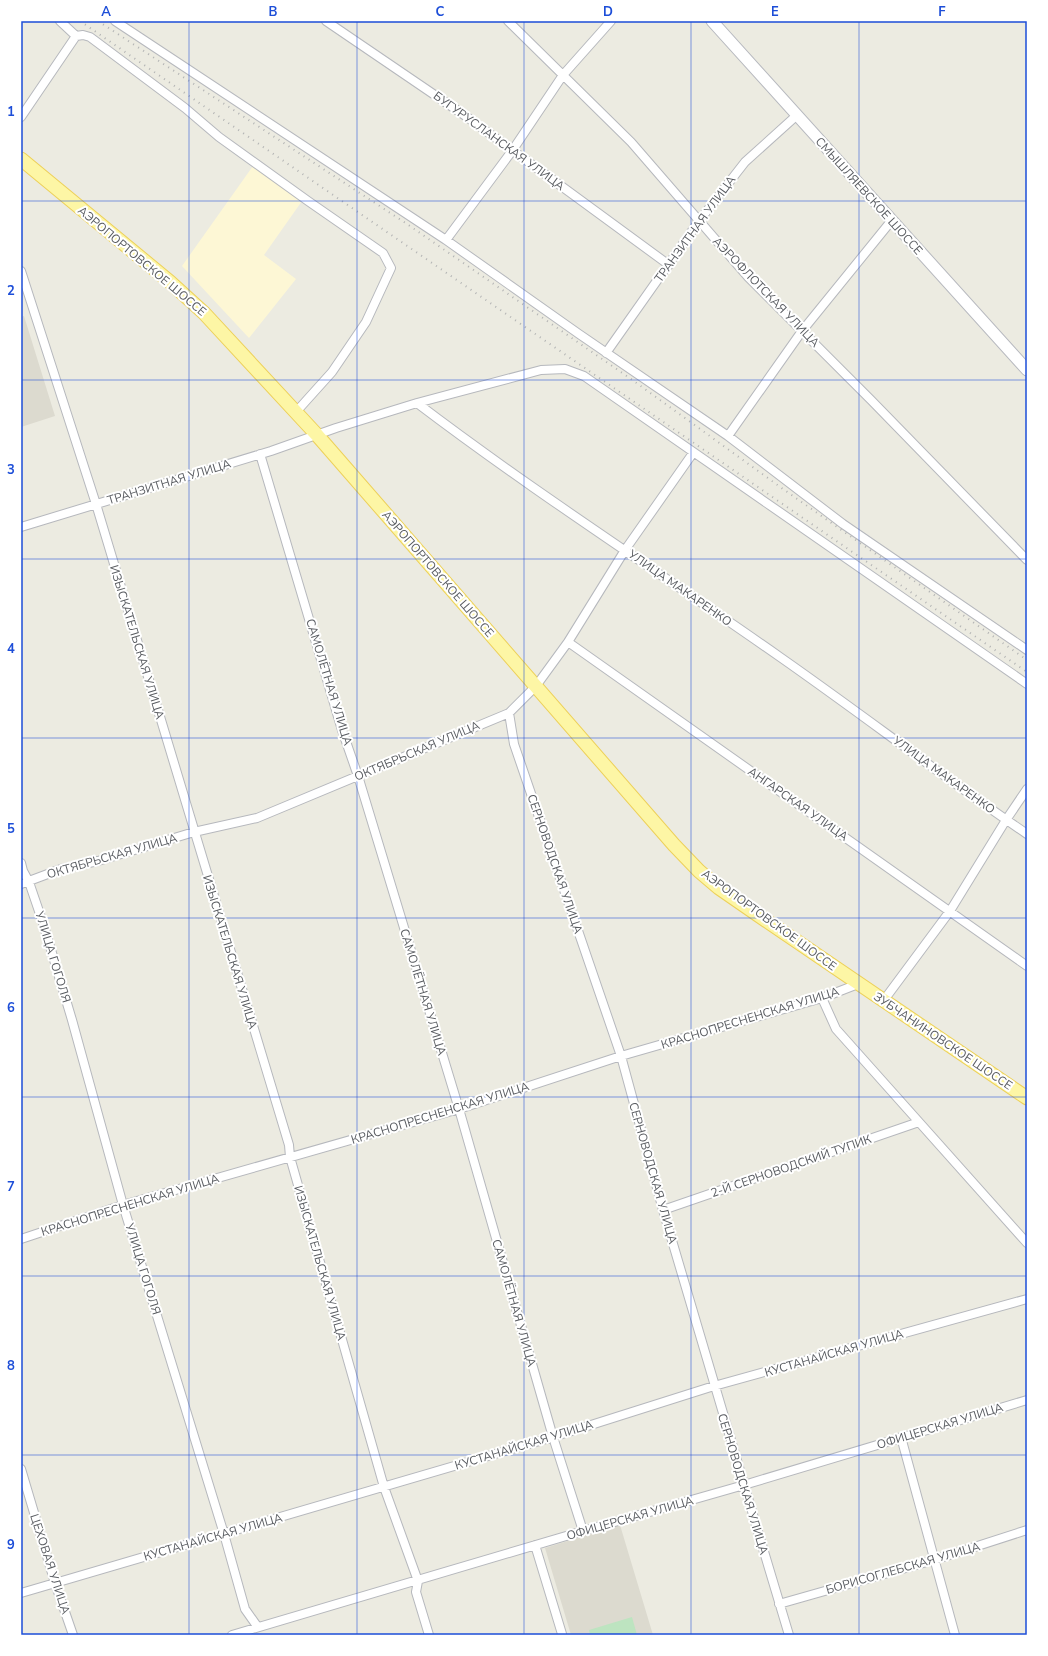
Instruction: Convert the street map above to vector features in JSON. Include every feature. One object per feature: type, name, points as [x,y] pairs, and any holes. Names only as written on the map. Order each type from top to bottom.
[{"type":"main road","name":"АЭРОПОРТОВСКОЕ ШОССЕ","points":[[21,159],[170,282],[204,313],[317,435],[699,871],[719,888],[758,916],[858,984]]},
{"type":"main road","name":"ЗУБЧАНИНОВСКОЕ ШОССЕ","points":[[858,984],[884,1000],[1027,1098]]},
{"type":"street","points":[[60,21],[76,36]]},
{"type":"street","points":[[115,21],[446,240],[606,353],[728,436],[843,524],[1027,650]]},
{"type":"street","name":"БУГУРУСЛАНСКАЯ УЛИЦА","points":[[326,21],[467,118],[669,265]]},
{"type":"street","name":"АЭРОФЛОТСКАЯ УЛИЦА","points":[[508,21],[631,142],[748,277],[1027,560]]},
{"type":"street","points":[[446,240],[512,151],[563,75],[612,21]]},
{"type":"street","name":"СМЫШЛЯЕВСКОЕ ШОССЕ","points":[[712,21],[796,116],[1027,370]]},
{"type":"street","points":[[21,117],[76,36],[83,35],[90,37],[185,108],[220,138],[383,253],[391,268],[366,322],[332,372],[296,412]]},
{"type":"street","name":"ТРАНЗИТНАЯ УЛИЦА","points":[[606,353],[699,221],[745,162],[796,116]]},
{"type":"street","points":[[728,436],[802,331],[892,220]]},
{"type":"street","name":"ИЗЫСКАТЕЛЬСКАЯ УЛИЦА","points":[[21,271],[96,504],[289,1145],[290,1157],[384,1487],[418,1581],[416,1592],[429,1635]]},
{"type":"street","points":[[317,435],[417,403],[541,370],[565,369],[584,376],[1027,684]]},
{"type":"street","name":"УЛИЦА МАКАРЕНКО","points":[[417,403],[466,440],[780,657],[1027,834]]},
{"type":"street","name":"ТРАНЗИТНАЯ УЛИЦА","points":[[21,527],[260,454],[317,435]]},
{"type":"street","name":"ОКТЯБРЬСКАЯ УЛИЦА","points":[[21,884],[30,882],[61,869],[98,861],[194,832],[257,818],[509,713],[536,686],[568,642],[626,550],[693,452]]},
{"type":"street","name":"САМОЛЁТНАЯ УЛИЦА","points":[[260,454],[342,730],[358,776],[458,1109],[553,1437],[583,1531]]},
{"type":"street","name":"АНГАРСКАЯ УЛИЦА","points":[[568,642],[1027,966]]},
{"type":"street","name":"СЕРНОВОДСКАЯ УЛИЦА","points":[[509,713],[514,744],[621,1056],[663,1210],[714,1386],[779,1604],[790,1635]]},
{"type":"street","points":[[884,1000],[950,912],[1027,788]]},
{"type":"street","name":"УЛИЦА ГОГОЛЯ","points":[[21,863],[23,871],[30,882],[44,923],[123,1205],[224,1534],[245,1609],[257,1626]]},
{"type":"street","name":"КРАСНОПРЕСНЕНСКАЯ УЛИЦА","points":[[21,1239],[123,1205],[458,1109],[621,1056],[822,998],[858,984]]},
{"type":"street","points":[[822,998],[836,1029],[1027,1243]]},
{"type":"street","name":"2-Й СЕРНОВОДСКИЙ ТУПИК","points":[[663,1210],[918,1122]]},
{"type":"street","name":"КУСТАНАЙСКАЯ УЛИЦА","points":[[21,1593],[553,1437],[714,1386],[1027,1299]]},
{"type":"street","name":"ОФИЦЕРСКАЯ УЛИЦА","points":[[232,1635],[257,1626],[418,1581],[583,1531],[744,1486],[901,1437],[1027,1400]]},
{"type":"street","points":[[901,1437],[955,1635]]},
{"type":"street","name":"ЦЕХОВАЯ УЛИЦА","points":[[21,1470],[55,1583],[73,1635]]},
{"type":"street","name":"БОРИСОГЛЕБСКАЯ УЛИЦА","points":[[779,1604],[934,1560],[1027,1530]]},
{"type":"street","points":[[535,1545],[562,1634]]},
{"type":"shaded area","points":[[253,166],[302,201],[264,255],[296,279],[249,338],[182,266]]},
{"type":"shaded area","points":[[24,316],[55,416],[21,427],[21,317]]},
{"type":"shaded area","points":[[620,1525],[653,1635],[571,1635],[545,1548]]},
{"type":"green space","points":[[632,1617],[637,1635],[590,1635],[589,1630]]},
{"type":"railway","points":[[80,21],[1027,672]]},
{"type":"railway","points":[[98,21],[407,224],[631,379],[783,489],[1027,660]]}]
